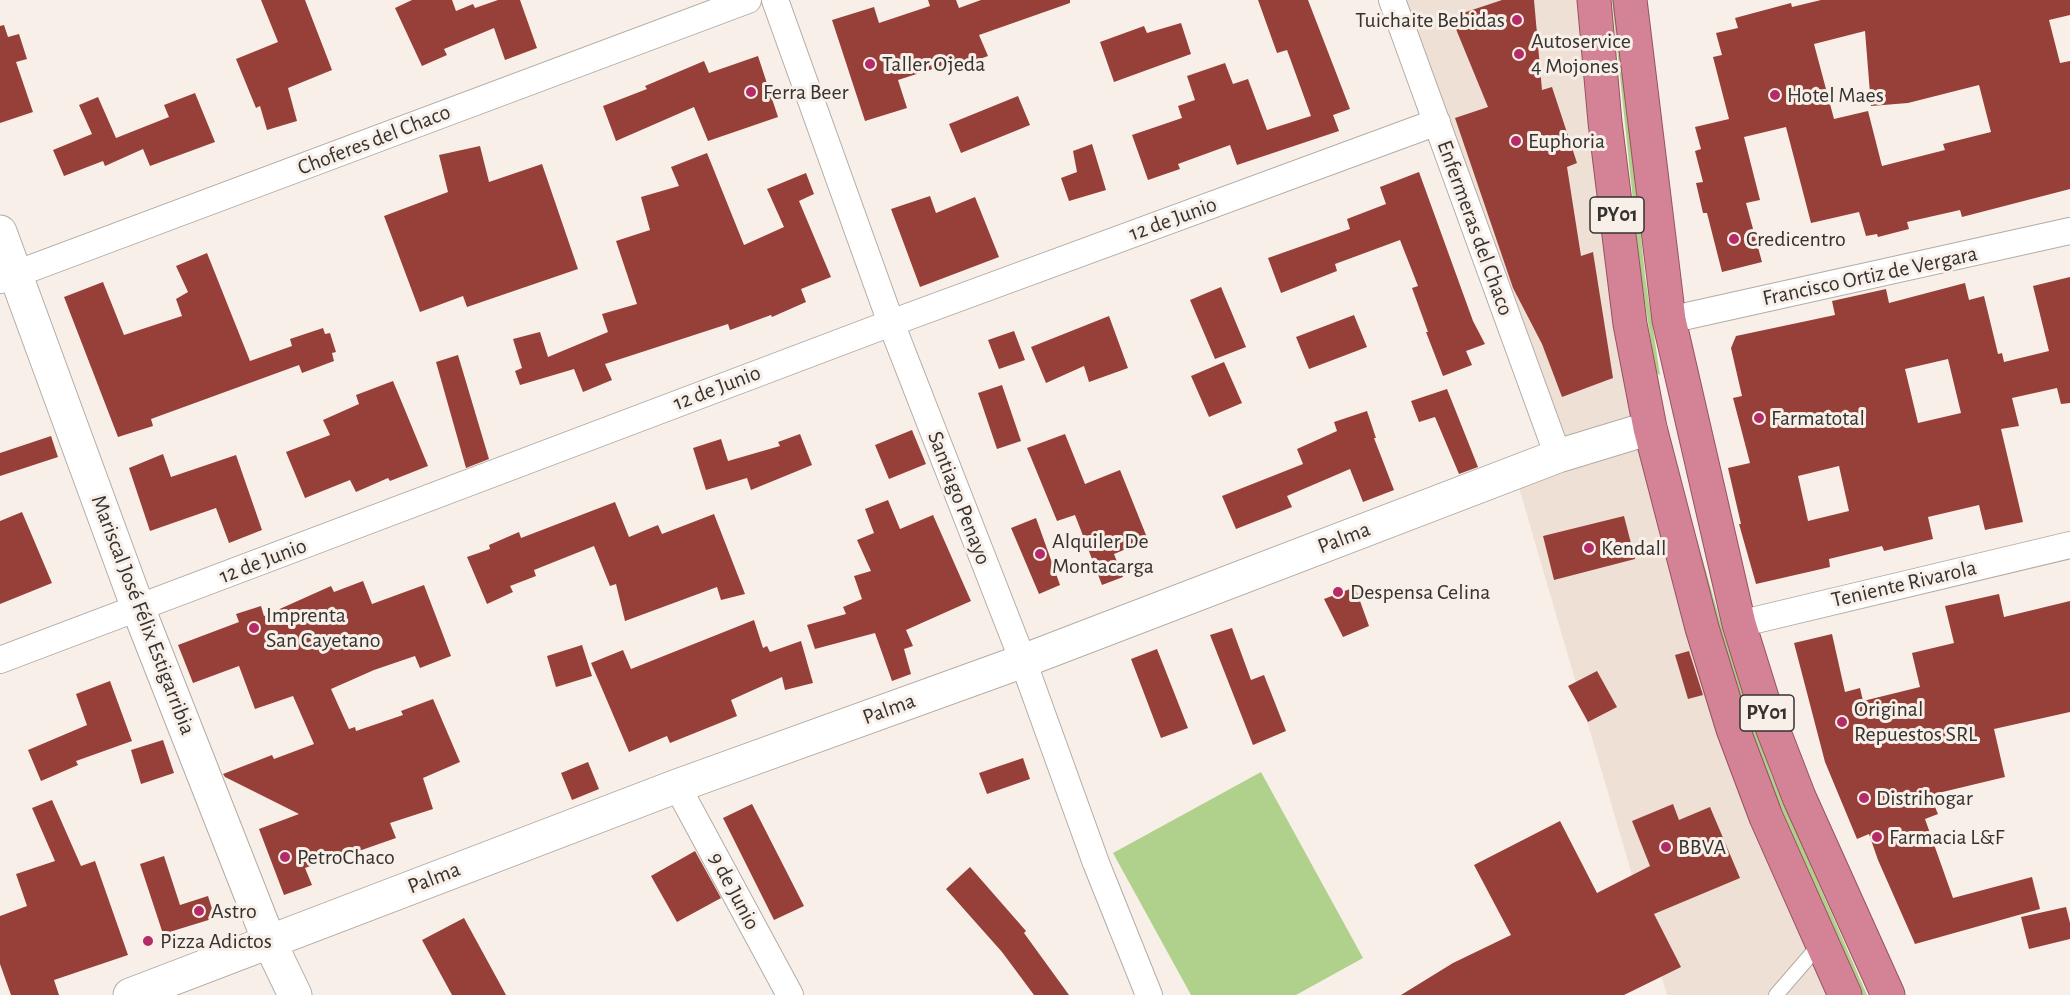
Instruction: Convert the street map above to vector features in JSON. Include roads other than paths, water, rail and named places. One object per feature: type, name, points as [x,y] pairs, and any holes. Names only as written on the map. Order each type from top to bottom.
[{"type":"highway","name":"PY01","points":[[1594,0],[1605,122],[1630,324],[1650,428],[1702,628],[1732,729],[1766,817],[1845,995]]},
{"type":"highway","name":"PY01","points":[[1630,0],[1669,320],[1739,624],[1767,714],[1799,797],[1888,995]]},
{"type":"street","name":"Choferes del Chaco","points":[[8,277],[748,0]]},
{"type":"street","name":"Santiago Penayo","points":[[775,0],[891,323],[1023,661],[1096,863],[1149,995]]},
{"type":"street","name":"Enfermeras del Chaco","points":[[1392,0],[1558,456]]},
{"type":"street","name":"12 de Junio","points":[[0,660],[891,323],[1437,122]]},
{"type":"street","name":"Francisco Ortiz de Vergara","points":[[1669,320],[2070,231]]},
{"type":"street","name":"Mariscal José Félix Estigarribia","points":[[0,232],[8,277],[269,941],[295,995]]},
{"type":"street","name":"Palma","points":[[130,995],[677,786],[1023,661],[1558,456],[1650,428]]},
{"type":"street","name":"Teniente Rivarola","points":[[1739,624],[2070,544]]},
{"type":"street","name":"9 de Junio","points":[[677,786],[790,995]]},
{"type":"lane","points":[[1776,995],[1821,943]]},
{"type":"place","name":"Tuichaite Bebidas","points":[[1517,20]]},
{"type":"place","name":"Autoservice 4 Mojones","points":[[1519,54]]},
{"type":"place","name":"Taller Ojeda","points":[[870,64]]},
{"type":"place","name":"Ferra Beer","points":[[751,92]]},
{"type":"place","name":"Hotel Maes","points":[[1775,95]]},
{"type":"place","name":"Euphoria","points":[[1516,141]]},
{"type":"place","name":"Credicentro","points":[[1734,239]]},
{"type":"place","name":"Farmatotal","points":[[1759,418]]},
{"type":"place","name":"Kendall","points":[[1589,548]]},
{"type":"place","name":"Alquiler De Montacarga","points":[[1040,554]]},
{"type":"place","name":"Despensa Celina","points":[[1338,592]]},
{"type":"place","name":"Imprenta San Cayetano","points":[[254,628]]},
{"type":"place","name":"Original Repuestos SRL","points":[[1842,722]]},
{"type":"place","name":"Distrihogar","points":[[1864,798]]},
{"type":"place","name":"Farmacia L&F","points":[[1877,837]]},
{"type":"place","name":"BBVA","points":[[1666,847]]},
{"type":"place","name":"PetroChaco","points":[[285,857]]},
{"type":"place","name":"Astro","points":[[199,911]]},
{"type":"place","name":"Pizza Adictos","points":[[148,941]]}]
